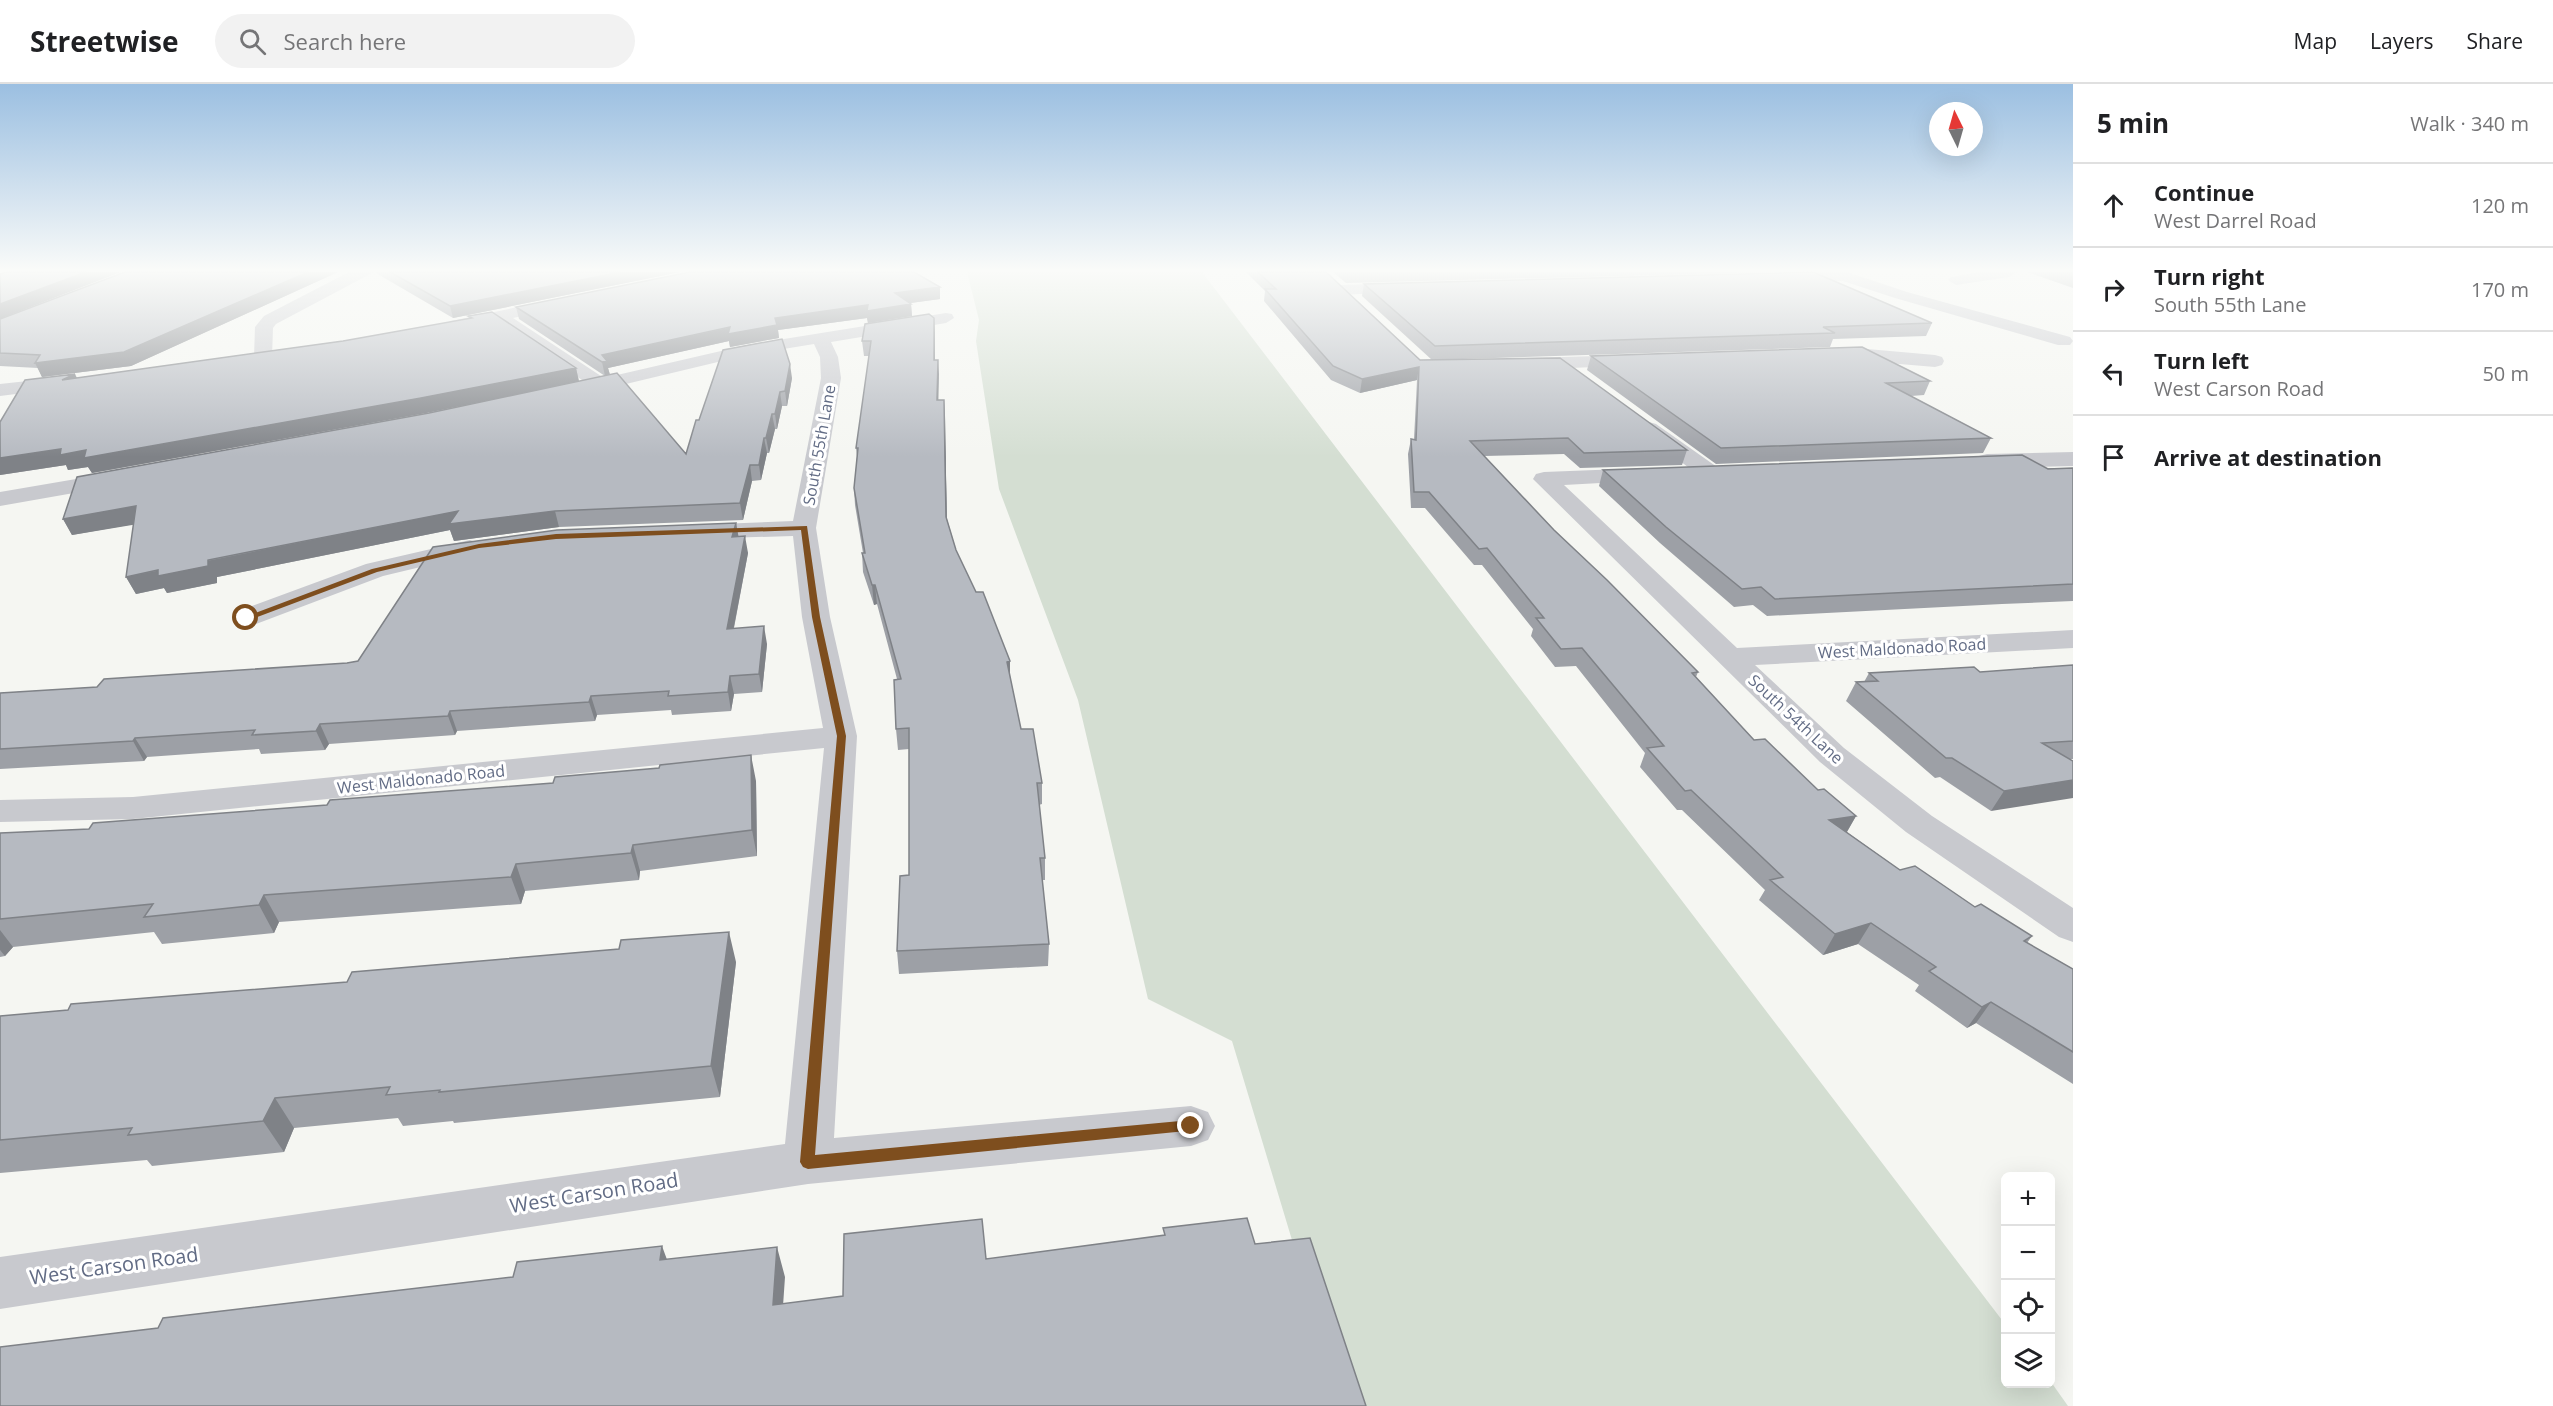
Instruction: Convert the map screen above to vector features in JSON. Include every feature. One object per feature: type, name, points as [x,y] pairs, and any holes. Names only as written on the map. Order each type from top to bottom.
[{"type":"street","points":[[263,357],[264,334]]},
{"type":"street","points":[[525,334],[602,385]]},
{"type":"street","points":[[567,392],[747,350],[842,334]]},
{"type":"street","points":[[2044,334],[2071,341]]},
{"type":"street","name":"South 55th Lane","points":[[808,1162],[841,736],[816,617],[804,528],[831,378],[829,357],[820,337]]},
{"type":"street","points":[[1821,355],[1856,353],[1935,361]]},
{"type":"street","points":[[241,360],[285,354]]},
{"type":"street","points":[[1505,365],[1655,360]]},
{"type":"street","points":[[1561,363],[1589,384]]},
{"type":"street","points":[[0,390],[80,381]]},
{"type":"street","points":[[1635,418],[1709,472],[1733,471]]},
{"type":"street","points":[[1971,462],[2073,459]]},
{"type":"street","name":"South 54th Lane","points":[[1709,472],[1544,479],[1832,755],[1919,824],[2005,884],[2073,927]]},
{"type":"street","points":[[0,499],[134,476]]},
{"type":"street","points":[[663,533],[804,528]]},
{"type":"street","points":[[246,618],[375,570],[421,558],[490,545]]},
{"type":"street","name":"West Maldonado Road","points":[[1730,657],[2073,639]]},
{"type":"street","name":"West Maldonado Road","points":[[0,812],[133,808],[841,736]]},
{"type":"street","name":"West Carson Road","points":[[0,1283],[808,1162],[1191,1126]]},
{"type":"shaded area","points":[[977,334],[1249,334],[2001,1319],[2001,1388],[2055,1388],[2068,1406],[1342,1406],[1232,1041],[1148,999],[1078,700],[999,489],[976,341]]},
{"type":"building","points":[[0,334],[166,334],[124,352],[35,363],[40,355],[0,353]]},
{"type":"building","points":[[384,334],[525,334],[576,368],[84,458],[86,450],[60,455],[61,449],[0,458],[0,422],[25,380],[75,374],[62,380]]},
{"type":"building","points":[[558,334],[699,334],[602,355],[607,361],[602,362]]},
{"type":"building","points":[[863,334],[934,334],[934,360],[938,360],[937,400],[944,400],[946,517],[956,550],[976,592],[983,592],[1010,661],[1007,662],[1021,729],[1033,729],[1042,783],[1037,783],[1045,858],[1040,858],[1049,944],[897,951],[900,876],[909,875],[909,728],[896,729],[894,680],[901,679],[875,585],[872,585],[862,553],[865,553],[854,488],[858,448],[856,448],[871,341],[862,341]]},
{"type":"building","points":[[1304,334],[1392,334],[1420,360],[1560,358],[1687,450],[1584,453],[1568,438],[1470,441],[1554,530],[1698,672],[1692,673],[1754,740],[1765,739],[1818,790],[1824,789],[1856,816],[1829,820],[1900,870],[1915,866],[1975,907],[1981,904],[2032,936],[2024,941],[2073,969],[2073,1052],[1991,1002],[1982,1007],[1929,971],[1936,967],[1871,923],[1835,934],[1770,880],[1783,877],[1691,790],[1685,791],[1647,748],[1664,746],[1582,648],[1561,649],[1536,618],[1544,618],[1487,548],[1479,549],[1429,492],[1414,492],[1411,439],[1416,440],[1419,367],[1362,379],[1333,366]]},
{"type":"building","points":[[1421,334],[1814,334],[1435,346]]},
{"type":"building","points":[[782,339],[790,364],[785,391],[780,392],[775,414],[772,414],[766,438],[764,438],[759,465],[750,465],[740,503],[555,511],[449,524],[458,511],[208,560],[208,566],[158,576],[158,570],[126,577],[136,506],[63,519],[77,477],[429,413],[617,373],[686,454],[696,420],[699,420],[723,350]]},
{"type":"building","points":[[1862,347],[1930,381],[1886,383],[1991,438],[1721,448],[1591,356]]},
{"type":"building","points":[[2022,455],[2048,469],[2073,468],[2073,584],[1775,599],[1761,587],[1742,589],[1666,527],[1603,470]]},
{"type":"building","points":[[736,523],[732,537],[745,536],[727,629],[764,626],[759,674],[730,676],[728,692],[668,696],[669,691],[591,696],[589,702],[450,711],[448,716],[320,724],[316,731],[252,735],[255,730],[135,738],[133,741],[0,749],[0,693],[97,687],[104,679],[358,661],[433,547],[557,530]]},
{"type":"building","points":[[2073,665],[2073,741],[2042,743],[2073,761],[2073,780],[2004,791],[1952,758],[1946,758],[1856,682],[1878,681],[1869,673],[1974,667],[1980,672]]},
{"type":"building","points":[[751,755],[752,830],[633,845],[631,853],[516,864],[511,877],[264,895],[259,905],[144,917],[153,904],[0,919],[0,833],[89,829],[93,823],[327,805],[330,800],[553,783],[555,777],[659,768],[660,765]]},
{"type":"building","points":[[729,932],[711,1066],[439,1092],[440,1090],[386,1095],[390,1087],[275,1098],[263,1121],[128,1135],[132,1128],[0,1140],[0,1016],[68,1010],[71,1004],[347,982],[352,972],[619,949],[621,940]]},
{"type":"building","points":[[1247,1218],[1255,1244],[1310,1238],[1366,1406],[0,1406],[0,1347],[158,1328],[163,1318],[513,1277],[517,1262],[662,1246],[660,1260],[777,1247],[773,1305],[843,1296],[844,1234],[982,1219],[986,1259],[1165,1235],[1163,1228]]},
{"type":"route","points":[[246,618],[375,570],[479,546],[556,537],[804,528],[816,617],[841,736],[808,1162],[1191,1126]]}]
